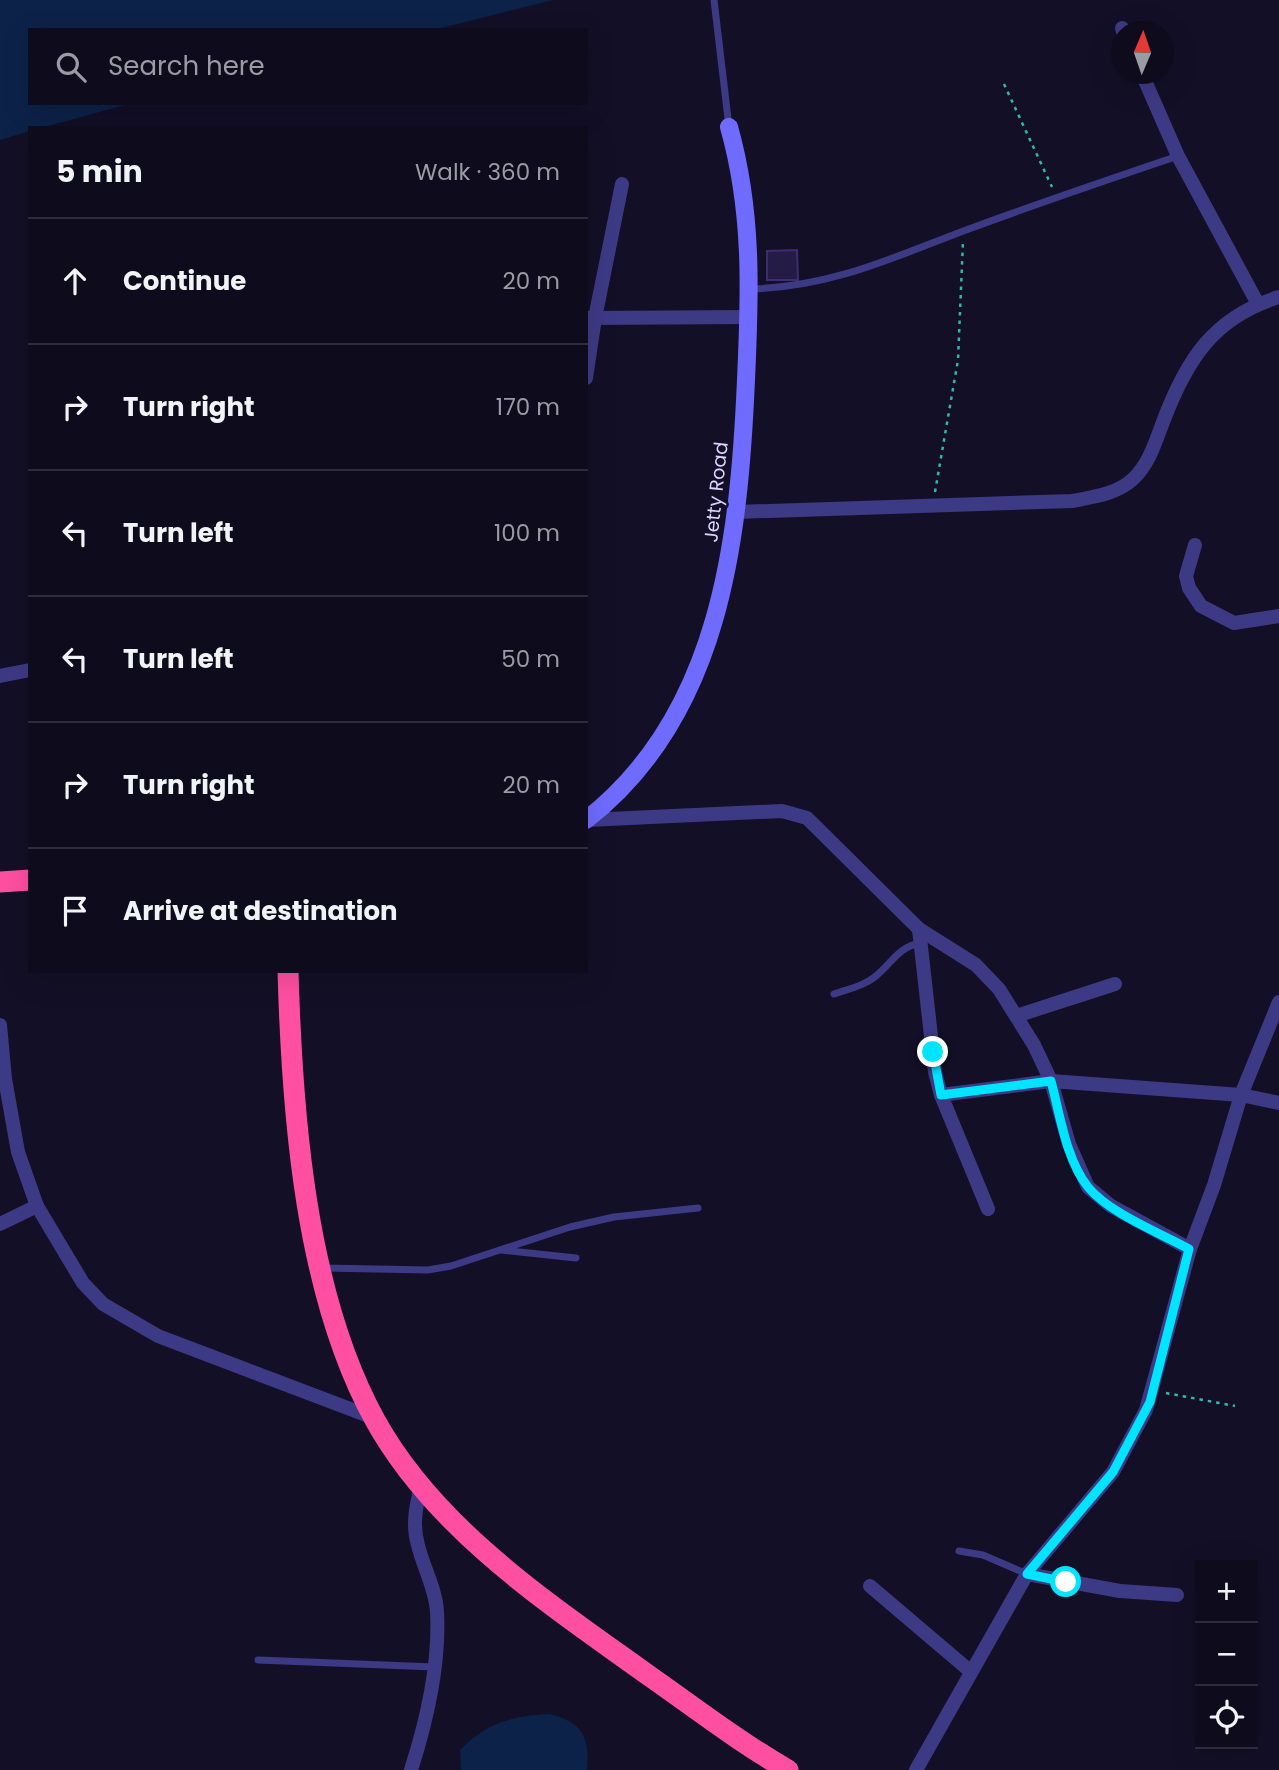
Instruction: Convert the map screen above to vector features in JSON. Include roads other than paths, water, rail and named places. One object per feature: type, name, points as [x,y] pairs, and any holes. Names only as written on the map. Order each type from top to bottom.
[{"type":"highway","points":[[0,881],[28,880]]},
{"type":"highway","points":[[288,973],[296,1106],[320,1268],[335,1322],[374,1418],[421,1487],[457,1524],[555,1608],[788,1770]]},
{"type":"street","points":[[1146,84],[1178,156],[1258,304]]},
{"type":"street","name":"Jetty Road","points":[[588,818],[619,793],[650,757],[676,715],[711,631],[730,558],[737,512],[751,289],[750,239],[744,192],[729,127]]},
{"type":"street","points":[[588,348],[590,318],[622,184]]},
{"type":"street","points":[[737,512],[1072,501],[1116,490],[1131,480],[1150,458],[1183,374],[1200,347],[1231,320],[1258,304],[1279,297]]},
{"type":"street","points":[[590,318],[749,317]]},
{"type":"street","points":[[1195,545],[1186,576],[1189,587],[1201,606],[1234,623],[1279,616]]},
{"type":"street","points":[[0,676],[28,670]]},
{"type":"street","points":[[588,820],[782,811],[807,818],[920,936],[976,965],[1016,1016],[1051,1081],[1069,1144],[1088,1187],[1111,1206],[1189,1249]]},
{"type":"street","points":[[920,936],[935,1072],[941,1095],[988,1209]]},
{"type":"street","points":[[1016,1016],[1115,984]]},
{"type":"street","points":[[916,1770],[1027,1574],[1113,1472],[1152,1391],[1189,1249],[1214,1185],[1241,1095],[1279,1002]]},
{"type":"street","points":[[0,1025],[5,1079],[16,1143],[37,1206],[83,1283],[103,1304],[126,1320],[158,1336],[374,1418]]},
{"type":"street","points":[[941,1095],[1051,1081],[1241,1095],[1279,1103]]},
{"type":"street","points":[[0,1224],[37,1206]]},
{"type":"street","points":[[411,1770],[425,1728],[434,1667],[438,1610],[416,1533],[415,1514],[421,1487]]},
{"type":"street","points":[[1027,1574],[1120,1591],[1177,1595]]},
{"type":"street","points":[[870,1586],[970,1671]]},
{"type":"lane","points":[[714,0],[729,127]]},
{"type":"lane","points":[[751,289],[813,284],[853,274],[1057,196],[1178,156]]},
{"type":"lane","points":[[834,994],[864,984],[884,969],[896,952],[920,936]]},
{"type":"lane","points":[[320,1268],[428,1270],[451,1266],[614,1217],[698,1208]]},
{"type":"lane","points":[[497,1250],[576,1258]]},
{"type":"lane","points":[[959,1551],[983,1555],[1027,1574]]},
{"type":"lane","points":[[258,1660],[434,1667]]},
{"type":"water","points":[[0,0],[553,0],[442,28],[28,28],[28,105],[125,105],[48,126],[28,126],[28,132],[0,140]]},
{"type":"water","points":[[549,1714],[569,1721],[582,1732],[587,1748],[587,1770],[461,1770],[460,1750],[480,1733],[511,1719]]}]
